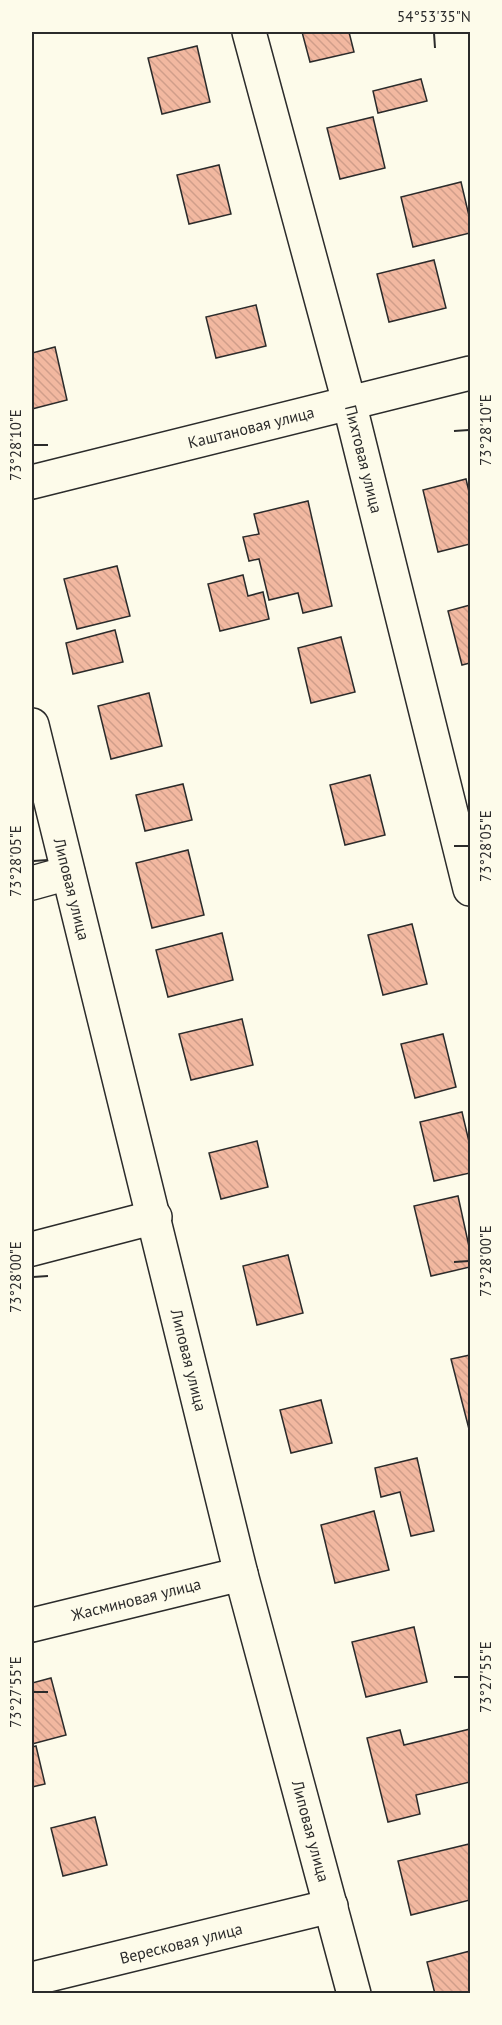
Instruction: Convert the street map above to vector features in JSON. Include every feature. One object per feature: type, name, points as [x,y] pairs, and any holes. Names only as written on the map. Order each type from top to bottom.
[{"type":"street","name":"Пихтовая улица","points":[[249,32],[350,402],[471,890]]},
{"type":"street","name":"Каштановая улица","points":[[32,482],[471,374]]},
{"type":"street","name":"Липовая улица","points":[[32,725],[241,1574],[354,1994]]},
{"type":"street","points":[[32,883],[68,873]]},
{"type":"street","points":[[32,1249],[155,1218]]},
{"type":"street","name":"Жасминовая улица","points":[[32,1625],[241,1574]]},
{"type":"street","name":"Вересковая улица","points":[[32,1979],[331,1906]]},
{"type":"building","points":[[302,32],[349,32],[354,52],[310,62]]},
{"type":"building","points":[[197,46],[210,102],[162,114],[148,58]]},
{"type":"building","points":[[421,79],[427,101],[378,113],[373,91]]},
{"type":"building","points":[[373,117],[385,168],[340,179],[327,128]]},
{"type":"building","points":[[219,165],[231,214],[189,224],[177,175]]},
{"type":"building","points":[[461,182],[470,220],[470,233],[413,247],[401,197]]},
{"type":"building","points":[[434,260],[446,308],[389,322],[377,274]]},
{"type":"building","points":[[256,305],[266,346],[216,358],[206,317]]},
{"type":"building","points":[[55,347],[67,400],[32,409],[32,353]]},
{"type":"building","points":[[466,479],[470,496],[470,544],[438,552],[423,490]]},
{"type":"building","points":[[308,501],[332,606],[303,613],[298,593],[269,600],[259,559],[249,561],[243,537],[259,534],[254,514]]},
{"type":"building","points":[[117,566],[130,616],[77,629],[64,579]]},
{"type":"building","points":[[243,575],[248,596],[263,592],[269,619],[220,631],[208,584]]},
{"type":"building","points":[[470,605],[470,663],[462,665],[448,611]]},
{"type":"building","points":[[115,630],[123,662],[73,674],[66,643]]},
{"type":"building","points":[[341,637],[355,692],[311,703],[298,648]]},
{"type":"building","points":[[149,693],[162,746],[111,759],[98,706]]},
{"type":"building","points":[[370,775],[385,835],[345,845],[330,785]]},
{"type":"building","points":[[183,784],[192,820],[145,831],[136,795]]},
{"type":"building","points":[[188,850],[204,915],[152,928],[136,863]]},
{"type":"building","points":[[412,924],[427,984],[383,995],[368,935]]},
{"type":"building","points":[[222,933],[233,980],[168,997],[156,950]]},
{"type":"building","points":[[242,1019],[253,1065],[191,1080],[179,1034]]},
{"type":"building","points":[[443,1034],[456,1087],[415,1098],[401,1044]]},
{"type":"building","points":[[462,1112],[470,1146],[470,1173],[434,1181],[420,1122]]},
{"type":"building","points":[[257,1141],[268,1187],[221,1199],[209,1153]]},
{"type":"building","points":[[458,1196],[470,1251],[470,1267],[431,1276],[414,1206]]},
{"type":"building","points":[[288,1255],[303,1313],[257,1325],[243,1266]]},
{"type":"building","points":[[470,1355],[470,1433],[451,1359]]},
{"type":"building","points":[[321,1400],[332,1443],[291,1453],[280,1410]]},
{"type":"building","points":[[417,1458],[434,1531],[411,1536],[400,1492],[381,1497],[375,1468]]},
{"type":"building","points":[[374,1511],[389,1570],[335,1583],[321,1525]]},
{"type":"building","points":[[414,1627],[427,1682],[366,1697],[352,1642]]},
{"type":"building","points":[[51,1678],[66,1735],[32,1744],[32,1683]]},
{"type":"building","points":[[470,1729],[470,1782],[416,1795],[420,1814],[388,1822],[367,1738],[400,1730],[404,1745]]},
{"type":"building","points":[[36,1746],[45,1784],[32,1787],[32,1747]]},
{"type":"building","points":[[95,1817],[107,1865],[63,1876],[51,1828]]},
{"type":"building","points":[[469,1844],[470,1900],[411,1915],[398,1861]]},
{"type":"building","points":[[470,1951],[470,1994],[435,1994],[427,1962]]}]
